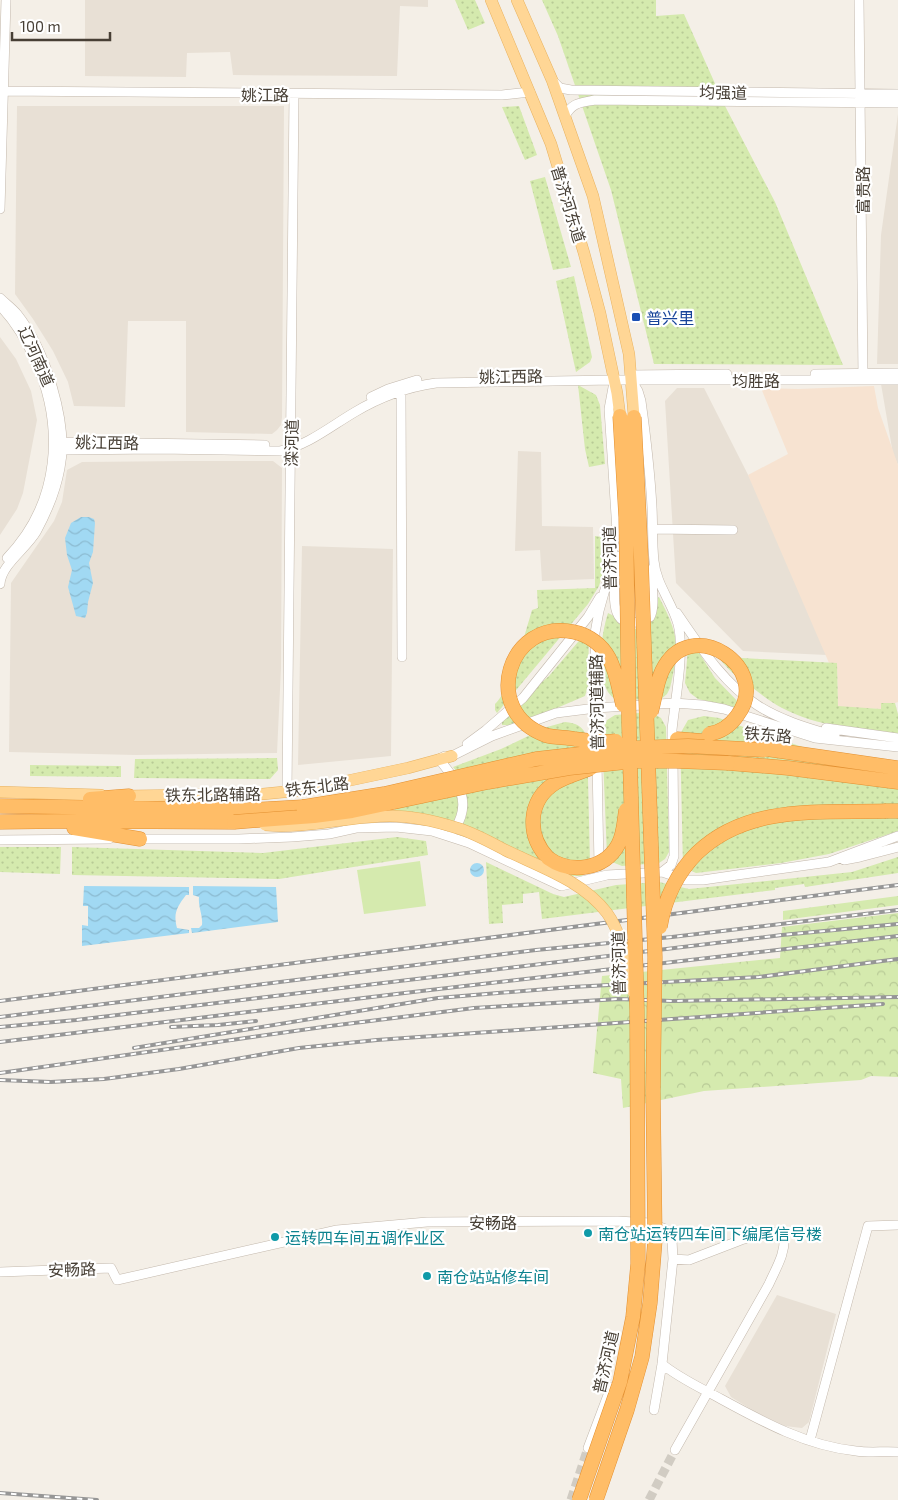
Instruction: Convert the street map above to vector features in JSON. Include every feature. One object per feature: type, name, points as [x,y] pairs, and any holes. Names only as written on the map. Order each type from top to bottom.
[{"type":"highway","name":"普济河道","points":[[579,1500],[620,1382],[629,1343],[636,1292],[638,1216],[637,1010],[630,780],[626,417]]},
{"type":"highway","name":"普济河道","points":[[596,1500],[628,1410],[642,1357],[650,1303],[656,1218],[654,1091],[655,957],[641,548],[626,417]]},
{"type":"highway","points":[[605,742],[544,734],[533,729],[519,717],[508,694],[508,676],[515,656],[530,642],[546,633],[564,630],[582,634],[594,641],[606,653],[614,669],[629,726]]},
{"type":"highway","points":[[647,730],[662,672],[670,659],[684,649],[695,645],[708,646],[722,651],[732,658],[742,672],[746,694],[742,708],[730,724],[716,733],[677,738]]},
{"type":"highway","points":[[536,759],[560,750],[605,742],[653,738],[677,738],[727,743],[765,750]]},
{"type":"highway","name":"铁东路","points":[[635,755],[703,747],[765,750],[898,768]]},
{"type":"highway","name":"铁东路","points":[[635,755],[676,761],[764,766],[898,782]]},
{"type":"highway","name":"铁东北路","points":[[0,806],[252,810],[303,807],[384,794],[536,759],[635,755]]},
{"type":"highway","name":"铁东北路","points":[[0,822],[72,820],[234,822],[314,816],[352,811],[551,770],[595,766],[635,755]]},
{"type":"highway","points":[[595,766],[556,783],[542,794],[536,805],[532,826],[535,838],[544,855],[558,864],[576,868],[588,867],[601,861],[613,852],[619,844],[622,834],[630,780]]},
{"type":"highway","points":[[22,806],[129,796]]},
{"type":"highway","points":[[655,957],[663,910],[672,888],[686,865],[718,836],[740,825],[772,816],[892,811]]},
{"type":"highway","points":[[23,822],[140,838]]},
{"type":"main road","name":"普济河东道","points":[[491,0],[551,144],[584,253],[600,313],[613,377],[626,417]]},
{"type":"main road","name":"普济河东道","points":[[518,0],[552,80],[593,196],[629,354],[632,377],[626,417]]},
{"type":"main road","name":"铁东北路辅路","points":[[0,792],[129,796],[263,794],[330,785],[452,756]]},
{"type":"main road","points":[[849,760],[898,763]]},
{"type":"main road","points":[[234,822],[285,825],[370,816],[410,817],[430,820],[468,832],[559,876],[581,888],[598,902],[609,916],[618,936],[637,1010]]},
{"type":"street","points":[[0,209],[6,0]]},
{"type":"street","name":"富贵路","points":[[859,0],[863,376]]},
{"type":"street","name":"均强道","points":[[552,80],[560,88],[571,90],[861,98],[898,103]]},
{"type":"street","name":"姚江路","points":[[2,91],[502,95],[530,92]]},
{"type":"street","name":"滦河道","points":[[288,792],[294,94]]},
{"type":"street","name":"均强道","points":[[565,116],[570,107],[577,103],[595,100],[861,98],[898,94]]},
{"type":"street","name":"辽河南道","points":[[0,298],[16,313],[28,331],[49,375],[56,401],[60,468],[45,514],[24,548],[5,568],[0,584]]},
{"type":"street","name":"辽河南道","points":[[0,306],[17,326],[26,341],[44,381],[59,445],[50,481],[35,520],[24,538],[0,565]]},
{"type":"street","name":"均胜路","points":[[613,377],[863,376],[898,373]]},
{"type":"street","name":"姚江西路","points":[[291,446],[370,397],[411,381],[438,376],[613,377]]},
{"type":"street","name":"均胜路","points":[[863,376],[898,380]]},
{"type":"street","name":"姚江西路","points":[[59,445],[211,443],[291,446],[358,410],[414,386],[436,383],[613,377]]},
{"type":"street","name":"普济河道辅路","points":[[613,377],[609,409],[618,540],[615,607],[619,618],[623,621],[640,621],[650,617],[652,613],[651,585],[654,561],[654,529],[650,466],[641,401],[632,377]]},
{"type":"street","points":[[401,391],[402,657]]},
{"type":"street","name":"普济河道辅路","points":[[607,876],[602,872],[599,863],[595,633],[611,563],[616,527]]},
{"type":"street","points":[[654,529],[733,530]]},
{"type":"street","name":"普济河道辅路","points":[[654,561],[658,579],[678,623],[681,639],[672,730],[674,856],[670,865],[662,872]]},
{"type":"street","points":[[440,833],[455,829],[461,818],[462,802],[459,786],[439,760],[470,742],[523,698],[588,616],[606,585]]},
{"type":"street","name":"铁东路","points":[[670,602],[723,676],[758,706],[788,720],[854,742]]},
{"type":"street","name":"铁东路","points":[[596,708],[674,703],[702,705],[724,709],[815,738],[898,747]]},
{"type":"street","points":[[452,756],[492,736],[556,713],[596,708]]},
{"type":"street","name":"铁东路","points":[[788,720],[838,731],[898,738]]},
{"type":"street","points":[[0,840],[292,838],[328,834],[356,828],[396,826],[432,831],[469,842],[556,884],[566,886],[607,876],[662,872],[686,880],[703,880],[860,858],[898,847]]},
{"type":"street","points":[[829,862],[898,836]]},
{"type":"street","name":"安畅路","points":[[0,1272],[111,1268],[117,1280],[337,1230],[427,1222],[618,1220],[650,1223],[665,1230],[672,1240],[673,1259],[662,1364],[654,1410]]},
{"type":"street","points":[[810,1440],[868,1226],[898,1225]]},
{"type":"street","points":[[673,1259],[689,1260],[761,1234],[773,1232],[784,1235],[785,1246],[769,1284],[675,1450]]},
{"type":"street","points":[[662,1364],[707,1392],[781,1430],[810,1440],[857,1451],[898,1452]]},
{"type":"street","points":[[588,1448],[611,1387]]},
{"type":"shaded area","points":[[85,0],[428,0],[428,7],[400,6],[397,76],[233,75],[230,52],[187,53],[186,77],[85,76]]},
{"type":"shaded area","points":[[17,106],[284,106],[282,417],[281,425],[272,434],[186,432],[186,321],[128,321],[125,407],[74,406],[68,382],[53,351],[15,294]]},
{"type":"shaded area","points":[[898,114],[898,364],[877,364],[881,235]]},
{"type":"shaded area","points":[[0,337],[16,359],[31,391],[37,420],[23,493],[17,509],[0,535]]},
{"type":"shaded area","points":[[881,384],[898,384],[898,465],[893,454]]},
{"type":"shaded area","points":[[874,386],[878,408],[898,465],[898,702],[882,703],[881,709],[838,707],[837,664],[829,663],[748,475],[788,454],[761,388],[798,389]]},
{"type":"shaded area","points":[[677,388],[704,388],[770,518],[827,655],[743,651],[676,583],[665,401]]},
{"type":"shaded area","points":[[518,451],[541,452],[542,526],[593,527],[594,579],[542,581],[540,550],[515,551]]},
{"type":"shaded area","points":[[273,461],[282,468],[281,668],[277,753],[136,755],[9,752],[11,583],[54,521],[62,502],[67,470],[82,462]]},
{"type":"shaded area","points":[[302,546],[393,549],[391,756],[298,765]]},
{"type":"shaded area","points":[[777,1295],[836,1314],[809,1422],[802,1428],[785,1426],[757,1413],[731,1397],[725,1386]]},
{"type":"green space","points":[[455,0],[475,0],[485,23],[468,30]]},
{"type":"green space","points":[[542,0],[656,0],[656,16],[684,14],[725,106],[775,202],[843,365],[654,364],[611,190],[558,36]]},
{"type":"green space","points":[[519,106],[537,155],[525,160],[502,107]]},
{"type":"green space","points":[[545,177],[571,267],[553,270],[530,181]]},
{"type":"green space","points":[[574,276],[592,357],[590,362],[576,372],[556,281]]},
{"type":"green space","points":[[578,385],[596,395],[600,405],[605,464],[589,467],[585,449]]},
{"type":"green space","points":[[595,536],[608,538],[607,559],[599,586],[588,604],[497,713],[495,704],[501,697],[512,674],[532,610],[538,608],[537,590],[595,588]]},
{"type":"green space","points":[[659,597],[671,621],[676,641],[675,661],[670,688],[667,694],[660,700],[615,699],[608,692],[601,671],[601,646],[608,613],[614,616],[622,626],[636,629],[649,623],[656,599]]},
{"type":"green space","points":[[589,629],[588,686],[585,696],[517,725],[502,725],[502,717],[549,676]]},
{"type":"green space","points":[[689,637],[715,678],[746,710],[698,699],[690,693],[685,683]]},
{"type":"green space","points":[[720,652],[742,658],[837,663],[838,706],[881,709],[881,703],[895,703],[898,714],[898,734],[854,729],[824,723],[782,708],[737,677],[719,658]]},
{"type":"green space","points":[[651,712],[661,718],[666,727],[669,852],[665,859],[659,863],[622,866],[612,862],[607,857],[602,732],[607,720],[615,715]]},
{"type":"green space","points":[[704,716],[719,718],[898,778],[898,831],[829,854],[781,863],[696,873],[683,867],[680,734],[688,720]]},
{"type":"green space","points":[[565,722],[579,726],[587,737],[590,862],[588,870],[582,876],[570,876],[462,824],[466,815],[464,781],[453,767],[501,749],[547,727]]},
{"type":"green space","points":[[277,758],[278,770],[270,779],[134,778],[135,759]]},
{"type":"green space","points":[[30,765],[121,766],[121,777],[30,776]]},
{"type":"green space","points":[[458,793],[460,808],[456,822],[418,813],[394,812],[395,808]]},
{"type":"green space","points":[[397,837],[426,841],[428,855],[279,879],[72,875],[72,847],[263,853]]},
{"type":"green space","points":[[0,847],[61,847],[60,874],[0,872]]},
{"type":"green space","points":[[898,857],[898,873],[805,887],[804,884],[775,888],[775,890],[542,919],[539,892],[523,894],[523,903],[502,905],[503,923],[489,924],[486,862],[553,894],[564,897],[616,885],[659,882],[689,889],[852,872]]},
{"type":"green space","points":[[420,861],[426,906],[364,914],[357,870]]},
{"type":"green space","points":[[898,896],[898,905],[783,920],[783,911]]},
{"type":"green space","points":[[898,913],[898,1077],[871,1076],[861,1080],[704,1091],[623,1108],[621,1079],[593,1073],[602,976],[780,958],[782,927]]},
{"type":"water","points":[[81,517],[94,519],[95,523],[93,552],[89,563],[93,583],[85,618],[76,616],[68,587],[72,570],[67,555],[65,538],[71,523]]},
{"type":"water","points":[[477,863],[482,865],[484,870],[482,875],[477,877],[472,875],[470,870],[472,865]]},
{"type":"water","points":[[84,886],[189,887],[189,895],[186,895],[180,903],[175,918],[177,928],[189,930],[189,933],[82,946],[82,925],[88,926],[88,906],[83,906]]},
{"type":"water","points":[[193,886],[276,887],[278,922],[192,933],[191,928],[199,928],[202,925],[199,897],[193,895]]},
{"type":"tunnel","points":[[571,1500],[588,1448]]},
{"type":"tunnel","points":[[649,1500],[675,1450]]},
{"type":"railway","points":[[0,1001],[898,885]]},
{"type":"railway","points":[[0,1017],[536,950],[672,937],[898,910]]},
{"type":"railway","points":[[0,1027],[76,1020],[782,935],[898,924]]},
{"type":"railway","points":[[0,1042],[898,936]]},
{"type":"railway","points":[[134,1048],[438,998],[572,987],[759,977],[898,959]]},
{"type":"railway","points":[[0,1073],[330,1026],[474,1008],[618,999],[672,1001],[898,997]]},
{"type":"railway","points":[[0,1080],[51,1082],[104,1079],[179,1069],[299,1048],[377,1040],[883,1004]]},
{"type":"railway","points":[[171,1027],[256,1021]]},
{"type":"railway","points":[[0,1493],[97,1500]]},
{"type":"place","name":"普兴里","points":[[636,317]]},
{"type":"place","name":"南仓站运转四车间下编尾信号楼","points":[[588,1233]]},
{"type":"place","name":"运转四车间五调作业区","points":[[275,1237]]},
{"type":"place","name":"南仓站站修车间","points":[[427,1276]]}]
